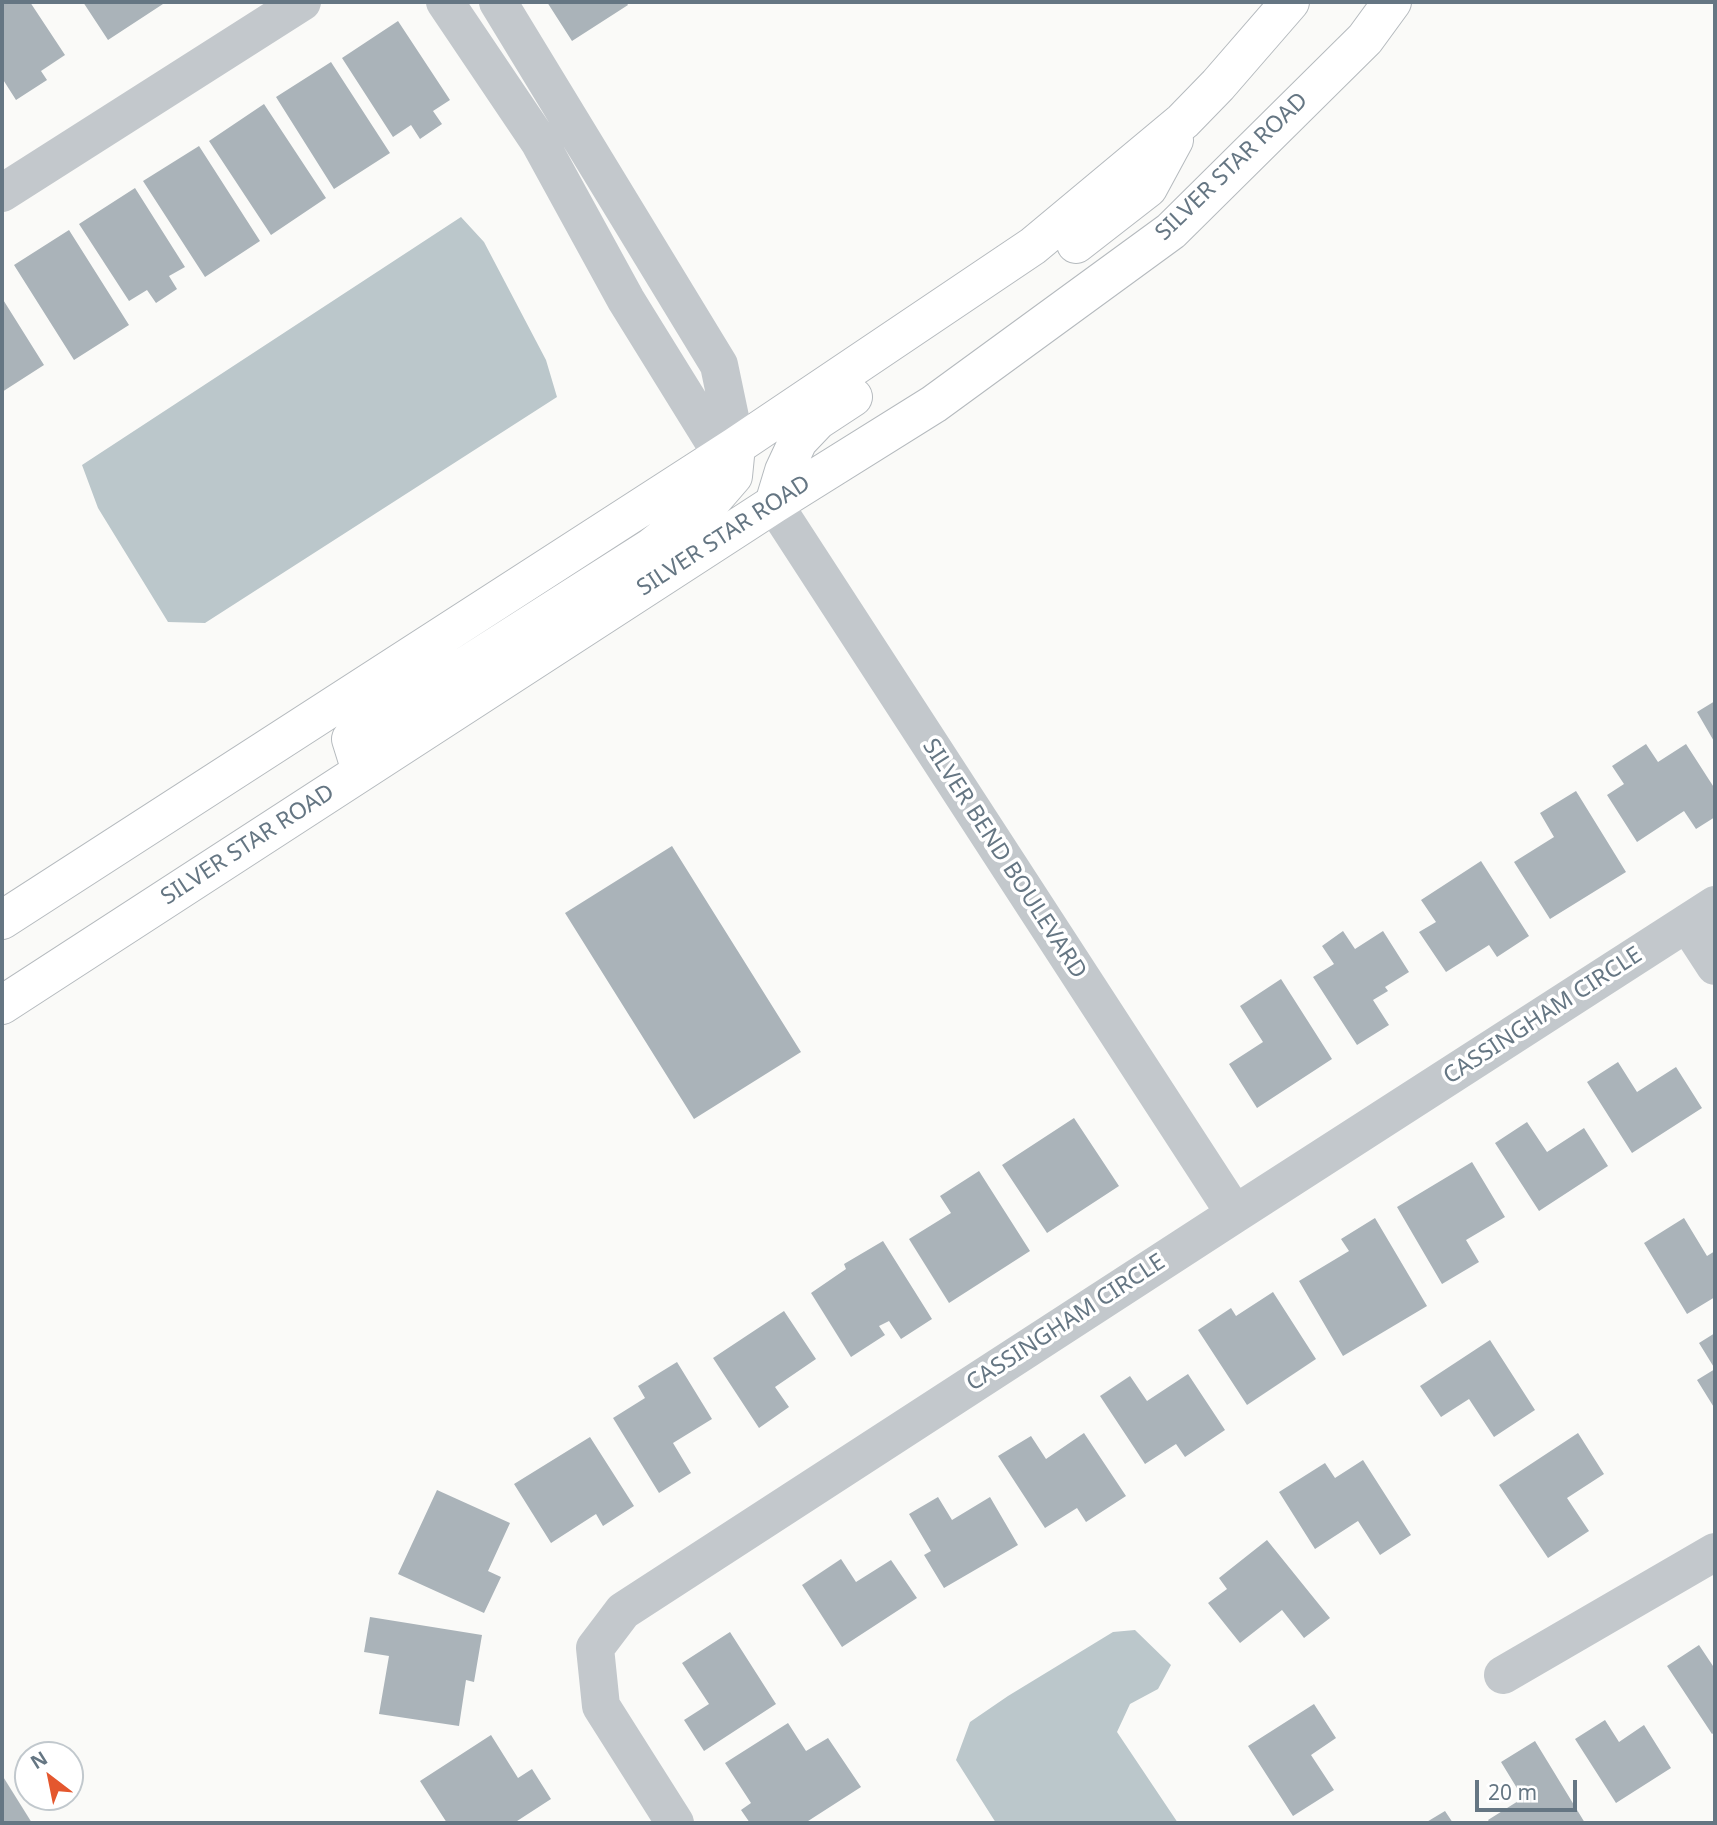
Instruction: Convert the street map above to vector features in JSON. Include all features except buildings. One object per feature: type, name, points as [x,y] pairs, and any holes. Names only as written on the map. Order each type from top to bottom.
[{"type":"main road","points":[[2,920],[729,450],[1033,246],[1184,121],[1290,2]]},
{"type":"main road","name":"SILVER STAR ROAD","points":[[2,1004],[774,504],[934,404],[1171,231],[1365,39],[1392,2]]},
{"type":"main road","points":[[774,504],[784,471],[798,441],[818,420],[1036,276],[1148,188],[1184,121]]},
{"type":"main road","points":[[361,771],[351,739],[652,547],[715,498],[733,476],[729,450]]},
{"type":"street","points":[[2,193],[302,2]]},
{"type":"street","points":[[445,2],[540,144],[626,300],[729,450]]},
{"type":"street","points":[[498,2],[719,365],[729,450]]},
{"type":"street","points":[[566,191],[601,170]]},
{"type":"street","name":"SILVER BEND BOULEVARD","points":[[774,504],[1235,1214]]},
{"type":"street","points":[[1701,914],[1715,966]]},
{"type":"street","name":"CASSINGHAM CIRCLE","points":[[675,1823],[601,1706],[595,1648],[622,1611],[1701,914]]},
{"type":"street","points":[[1503,1675],[1715,1552]]},
{"type":"shaded area","points":[[461,217],[484,242],[546,360],[557,397],[205,623],[168,622],[98,508],[82,465]]},
{"type":"shaded area","points":[[1135,1630],[1171,1665],[1158,1689],[1130,1704],[1117,1732],[1178,1823],[996,1823],[956,1760],[970,1722],[1113,1632]]}]
